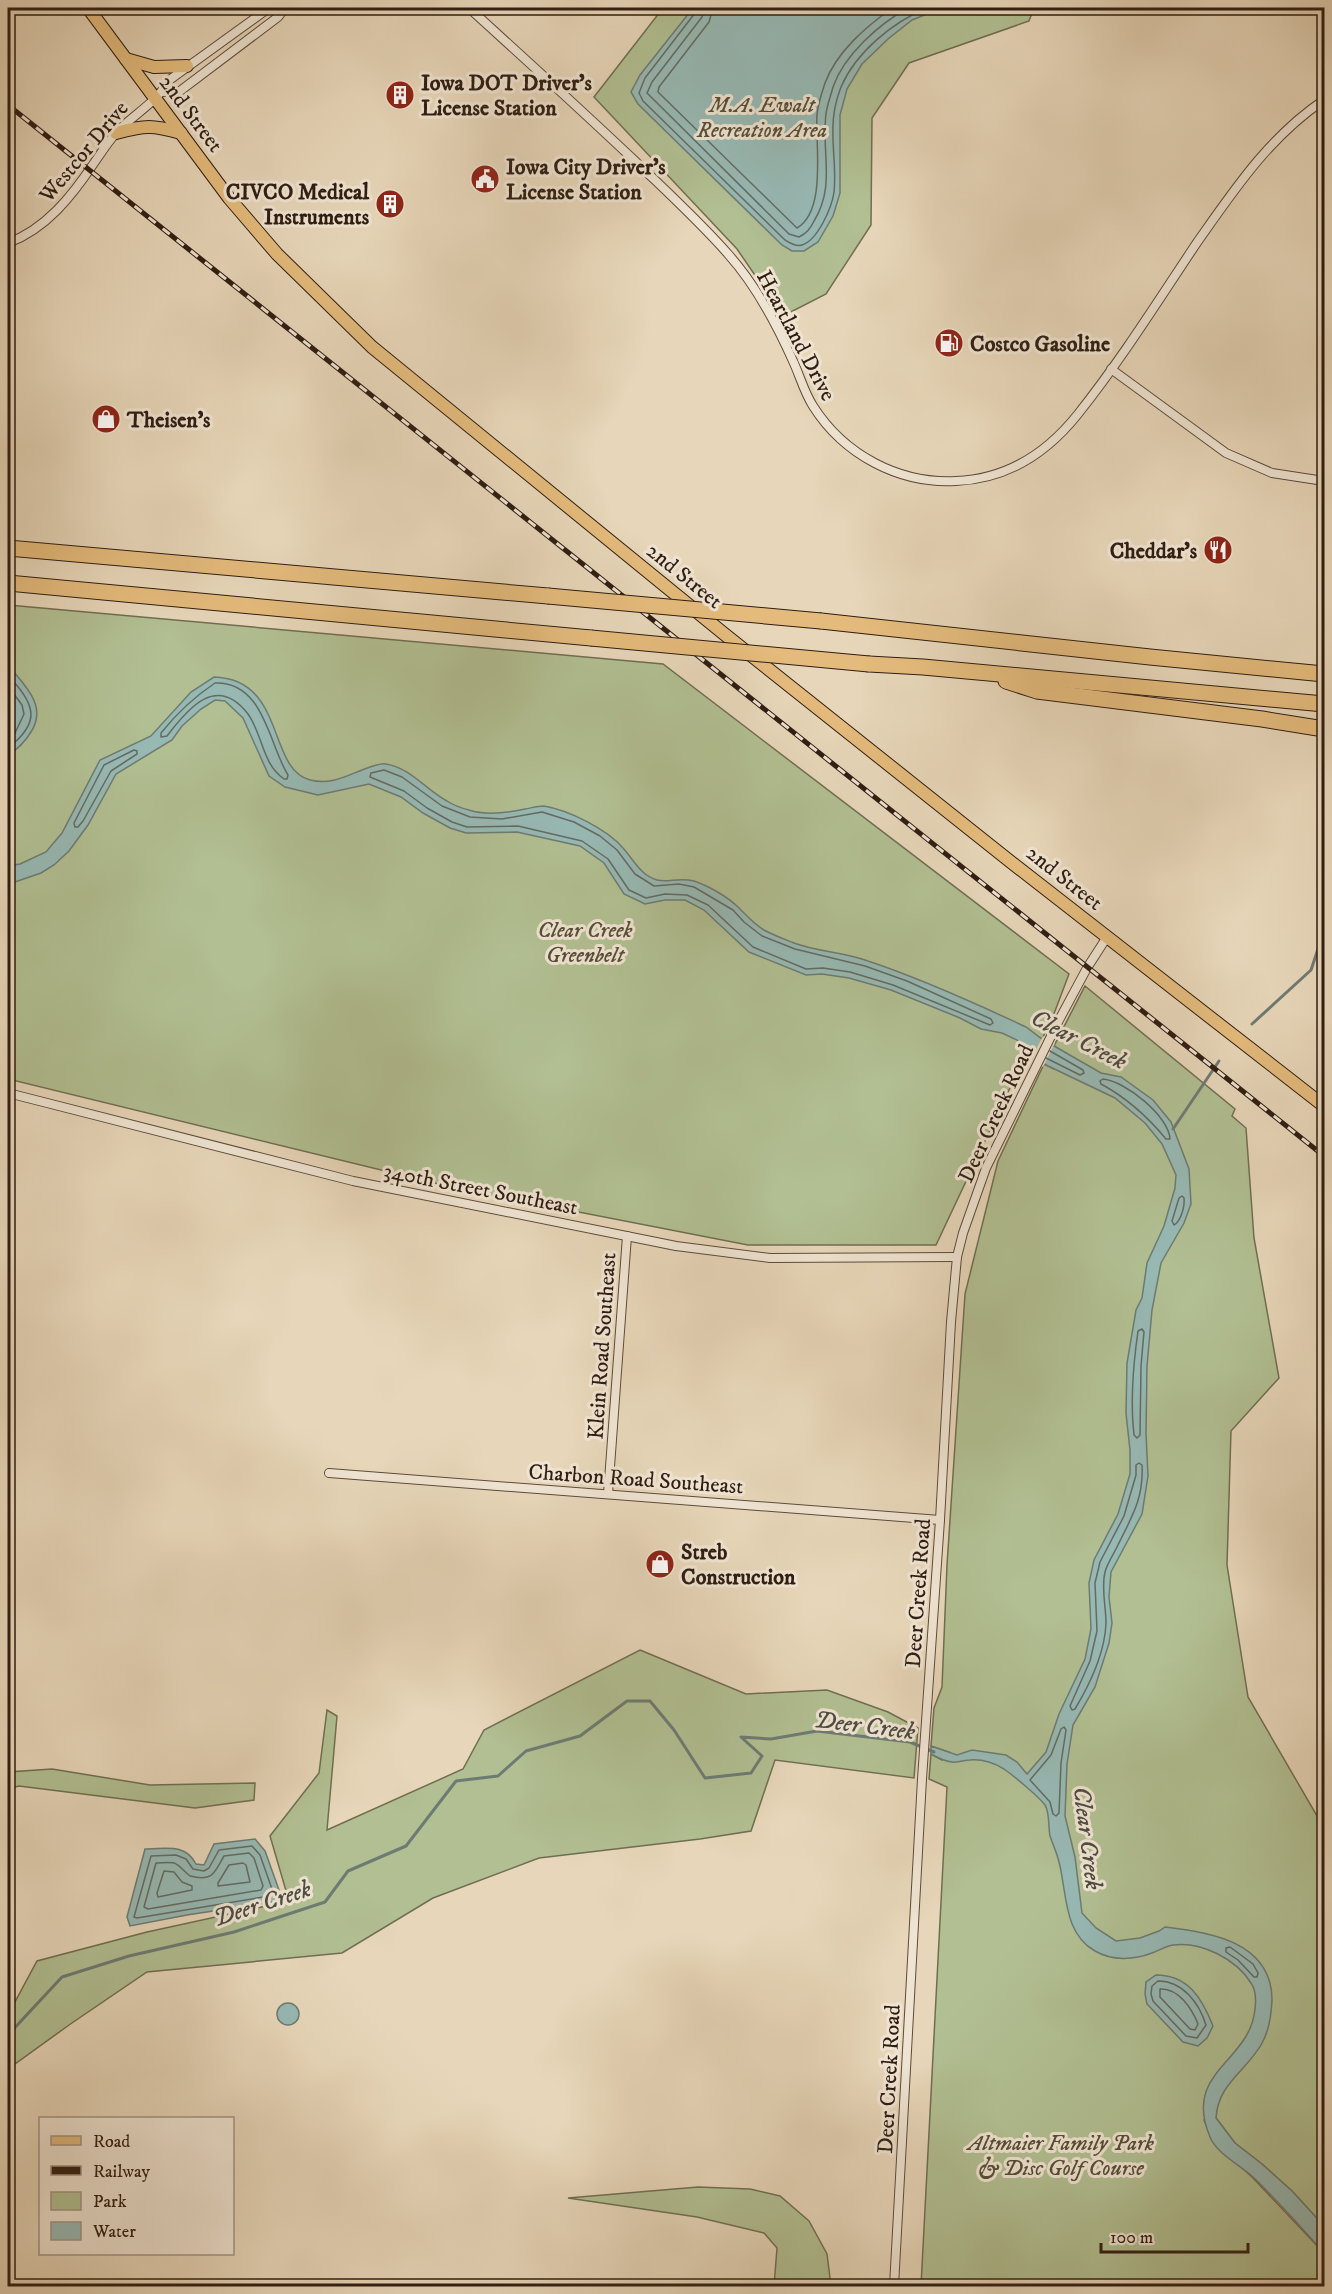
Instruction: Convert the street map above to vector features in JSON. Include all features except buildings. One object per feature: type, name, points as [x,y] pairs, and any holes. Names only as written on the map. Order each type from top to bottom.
[{"type":"highway","points":[[8,546],[104,557],[821,621],[1324,672]]},
{"type":"highway","points":[[8,583],[869,664],[1324,704]]},
{"type":"highway","points":[[8,588],[90,590]]},
{"type":"highway","points":[[980,673],[1037,691],[1324,729]]},
{"type":"main road","name":"2nd Street","points":[[88,8],[126,59],[159,95],[181,133],[229,198],[277,254],[342,320],[397,369],[723,633],[1324,1106]]},
{"type":"main road","points":[[126,59],[154,67],[187,66]]},
{"type":"main road","points":[[116,133],[142,126],[157,126],[181,133]]},
{"type":"street","name":"Westcor Drive","points":[[8,243],[32,231],[50,218],[66,201],[116,133],[159,95],[168,81],[269,8]]},
{"type":"street","points":[[159,95],[180,91],[278,17],[285,8]]},
{"type":"street","name":"Heartland Drive","points":[[469,8],[656,181],[729,254],[764,303],[814,407],[841,440],[872,462],[904,475],[944,482],[964,481],[1008,470],[1040,453],[1057,438],[1111,369],[1229,196],[1261,155],[1282,133],[1324,100]]},
{"type":"street","points":[[1111,369],[1226,453],[1272,473],[1324,482]]},
{"type":"street","name":"Deer Creek Road","points":[[894,2286],[925,1728],[957,1257],[986,1168],[1058,1022],[1087,968],[1107,937]]},
{"type":"street","name":"340th Street Southeast","points":[[8,1093],[354,1181],[676,1246],[770,1258],[957,1257]]},
{"type":"street","name":"Klein Road Southeast","points":[[608,1494],[627,1236]]},
{"type":"street","name":"Charbon Road Southeast","points":[[329,1473],[940,1520]]},
{"type":"green space","name":"M.A. Ewalt Recreation Area","points":[[663,8],[1034,8],[1029,21],[909,63],[872,118],[871,225],[826,294],[783,316],[737,249],[594,97]]},
{"type":"green space","name":"Clear Creek Greenbelt","points":[[8,605],[663,664],[1069,974],[1052,1019],[1042,1039],[1035,1035],[936,1245],[748,1245],[455,1188],[8,1079]]},
{"type":"green space","name":"Altmaier Family Park & Disc Golf Course","points":[[1085,986],[1235,1109],[1232,1116],[1246,1128],[1254,1238],[1279,1378],[1231,1431],[1227,1565],[1248,1697],[1324,1828],[1324,2226],[1292,2191],[1235,2143],[1216,2118],[1217,2106],[1204,2120],[1212,2140],[1252,2177],[1324,2253],[1324,2286],[921,2286],[947,1787],[929,1779],[931,1754],[942,1760],[949,1752],[931,1746],[934,1708],[942,1687],[947,1565],[965,1294],[998,1161],[1044,1064],[1054,1069],[1062,1051],[1054,1046]]},
{"type":"green space","points":[[640,1650],[746,1694],[827,1690],[888,1712],[918,1728],[914,1778],[775,1760],[751,1831],[539,1858],[433,1898],[342,1953],[147,1972],[8,2069],[8,2015],[37,1961],[147,1932],[289,1901],[270,1836],[319,1773],[327,1710],[337,1716],[327,1830],[463,1769],[484,1730]]},
{"type":"green space","points":[[52,1769],[150,1785],[255,1783],[254,1800],[195,1808],[19,1786],[8,1789],[8,1772]]},
{"type":"green space","points":[[698,2187],[750,2189],[780,2196],[809,2221],[827,2254],[831,2286],[774,2286],[777,2248],[764,2233],[697,2217],[568,2198]]},
{"type":"water","name":"M.A. Ewalt Recreation Area","points":[[693,8],[942,8],[912,20],[888,39],[862,64],[847,89],[840,115],[840,193],[833,216],[818,242],[804,251],[792,251],[782,245],[638,104],[631,92],[640,75]]},
{"type":"water","points":[[8,665],[32,696],[37,713],[36,722],[29,736],[8,755]]},
{"type":"water","points":[[214,677],[237,682],[253,692],[265,708],[287,760],[296,772],[310,780],[335,780],[384,764],[403,770],[452,804],[476,812],[504,813],[544,806],[587,821],[616,841],[651,878],[661,881],[689,880],[700,883],[724,896],[757,925],[775,935],[803,946],[859,958],[888,968],[1026,1027],[1042,1039],[1101,1073],[1121,1077],[1153,1100],[1171,1122],[1189,1169],[1191,1204],[1184,1223],[1161,1263],[1152,1310],[1147,1366],[1148,1476],[1142,1514],[1111,1572],[1109,1597],[1112,1623],[1109,1643],[1095,1687],[1073,1725],[1067,1764],[1065,1816],[1075,1857],[1082,1913],[1096,1928],[1116,1941],[1140,1938],[1165,1927],[1201,1932],[1235,1944],[1250,1953],[1262,1965],[1269,1980],[1272,2000],[1268,2029],[1255,2054],[1227,2087],[1218,2106],[1216,2118],[1235,2143],[1292,2191],[1324,2226],[1324,2253],[1271,2195],[1253,2177],[1223,2154],[1210,2137],[1204,2115],[1205,2097],[1211,2082],[1242,2042],[1250,2027],[1255,2009],[1254,1989],[1244,1974],[1227,1959],[1195,1946],[1173,1945],[1131,1958],[1109,1957],[1095,1951],[1077,1934],[1072,1923],[1059,1862],[1050,1836],[1048,1812],[1045,1805],[1020,1781],[996,1765],[979,1760],[949,1762],[931,1754],[931,1746],[957,1755],[972,1750],[1006,1755],[1017,1762],[1027,1774],[1046,1752],[1059,1714],[1085,1659],[1091,1629],[1089,1583],[1094,1560],[1118,1514],[1130,1474],[1126,1413],[1127,1363],[1136,1310],[1142,1298],[1147,1263],[1164,1226],[1175,1188],[1176,1175],[1162,1144],[1145,1123],[1115,1098],[1044,1064],[1027,1052],[1017,1040],[1002,1033],[981,1029],[891,990],[849,978],[822,974],[806,975],[749,952],[704,910],[685,900],[665,900],[645,904],[624,894],[604,863],[580,846],[517,832],[466,833],[450,828],[401,797],[369,784],[318,795],[285,787],[269,776],[243,718],[225,701],[215,700],[201,709],[182,726],[172,740],[116,774],[88,825],[69,851],[54,865],[41,873],[15,882],[8,882],[8,866],[20,864],[46,852],[62,833],[100,760],[151,736],[191,692]]},
{"type":"water","points":[[255,1839],[265,1851],[279,1890],[273,1902],[130,1926],[127,1917],[145,1849],[181,1850],[192,1857],[196,1864],[204,1865],[214,1844]]},
{"type":"water","points":[[1156,1975],[1177,1979],[1185,1984],[1204,2006],[1213,2026],[1207,2038],[1198,2046],[1183,2042],[1147,2004],[1146,1982]]},
{"type":"water","points":[[288,2003],[296,2006],[299,2014],[296,2022],[288,2025],[280,2022],[277,2014],[280,2006]]},
{"type":"pier","points":[[1043,1036],[1055,1043],[1043,1067],[1031,1059]]},
{"type":"waterway","points":[[1252,1024],[1311,970],[1324,931]]},
{"type":"waterway","points":[[1173,1129],[1219,1061]]},
{"type":"waterway","name":"Deer Creek","points":[[8,2035],[62,1977],[129,1956],[234,1932],[325,1902],[348,1871],[406,1846],[456,1781],[498,1776],[526,1751],[580,1736],[627,1701],[650,1701],[674,1730],[705,1778],[751,1773],[762,1756],[741,1737],[771,1739],[817,1731],[910,1742],[934,1752]]},
{"type":"railway","points":[[8,105],[1324,1156]]},
{"type":"place","name":"Iowa DOT Driver's License Station","points":[[400,95]]},
{"type":"place","name":"Iowa City Driver's License Station","points":[[485,179]]},
{"type":"place","name":"CIVCO Medical Instruments","points":[[390,204]]},
{"type":"place","name":"Costco Gasoline","points":[[949,343]]},
{"type":"place","name":"Theisen's","points":[[106,419]]},
{"type":"place","name":"Cheddar's","points":[[1218,550]]},
{"type":"place","name":"Streb Construction","points":[[660,1564]]},
{"type":"water label","name":"Clear Creek","points":[[1079,1039]]},
{"type":"water label","name":"Clear Creek","points":[[1088,1838]]}]
